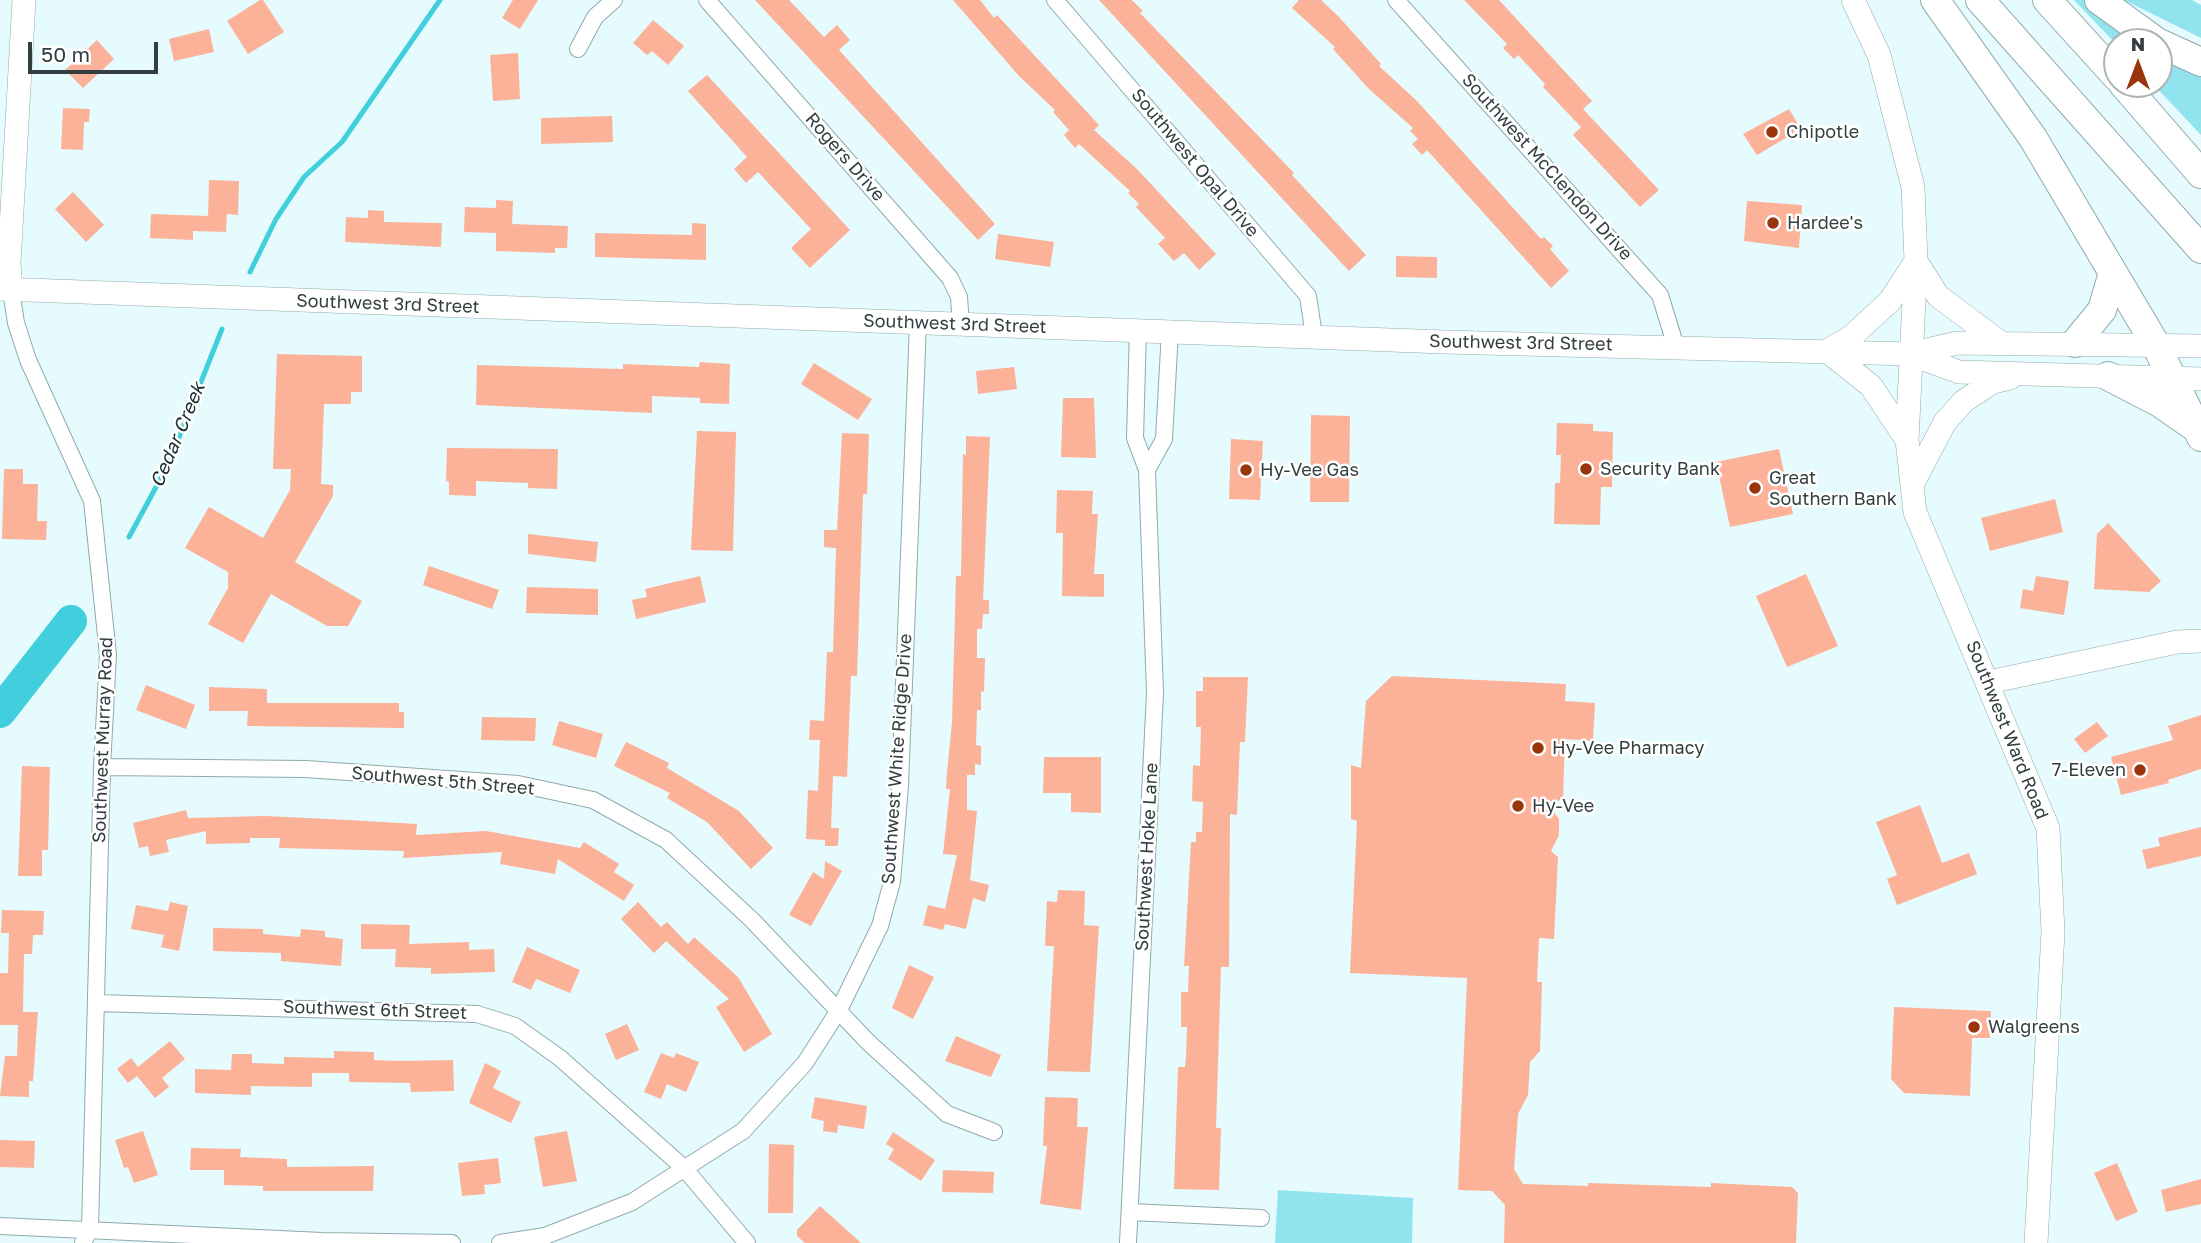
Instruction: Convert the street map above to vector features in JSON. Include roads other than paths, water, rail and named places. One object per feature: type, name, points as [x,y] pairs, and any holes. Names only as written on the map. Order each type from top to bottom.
[{"type":"highway","points":[[1935,0],[2032,138],[2156,345],[2199,433]]},
{"type":"highway","points":[[1980,0],[2201,250]]},
{"type":"highway","points":[[2047,0],[2103,62]]},
{"type":"highway","points":[[2099,0],[2138,28]]},
{"type":"highway","points":[[2173,49],[2201,62]]},
{"type":"highway","points":[[2135,98],[2201,174]]},
{"type":"highway","points":[[2075,343],[2102,310],[2113,273]]},
{"type":"highway","points":[[2108,376],[2160,403],[2199,433]]},
{"type":"main road","name":"Southwest Murray Road","points":[[5,289],[9,263],[24,0]]},
{"type":"main road","name":"Southwest Ward Road","points":[[1853,0],[1880,55],[1913,187],[1916,261],[1907,440],[1915,512],[1989,682],[2048,828],[2053,932],[2036,1243]]},
{"type":"main road","points":[[1907,440],[1871,386],[1827,351],[1869,321],[1890,300],[1916,261],[1938,296],[2001,343]]},
{"type":"main road","name":"Southwest 3rd Street","points":[[5,289],[961,325],[1910,354],[1957,343],[2201,346]]},
{"type":"main road","name":"Southwest 3rd Street","points":[[1910,354],[1959,372],[2201,379]]},
{"type":"main road","points":[[1912,485],[1945,422],[1964,401],[1993,382],[2021,375]]},
{"type":"main road","points":[[1989,682],[2177,642],[2201,641]]},
{"type":"street","points":[[578,49],[594,17],[614,0]]},
{"type":"street","name":"Rogers Drive","points":[[707,0],[950,278],[958,296],[961,325]]},
{"type":"street","name":"Southwest Opal Drive","points":[[1055,0],[1308,296],[1314,336]]},
{"type":"street","name":"Southwest McClendon Drive","points":[[1396,0],[1660,295],[1676,347]]},
{"type":"street","name":"Southwest Murray Road","points":[[5,289],[28,360],[92,501],[108,655],[87,1236]]},
{"type":"street","name":"Southwest White Ridge Drive","points":[[500,1243],[545,1236],[632,1202],[743,1131],[806,1063],[839,1010],[880,926],[892,882],[900,786],[918,323]]},
{"type":"street","name":"Southwest Hoke Lane","points":[[1128,1243],[1155,693],[1147,470],[1135,438],[1138,330]]},
{"type":"street","points":[[1147,470],[1164,439],[1170,331]]},
{"type":"street","name":"Southwest 5th Street","points":[[102,767],[306,769],[518,783],[593,800],[666,840],[752,920],[869,1042],[947,1114],[994,1132]]},
{"type":"street","name":"Southwest 6th Street","points":[[96,1003],[477,1014],[515,1026],[560,1058],[684,1168],[747,1243]]},
{"type":"street","points":[[1130,1212],[1261,1219]]},
{"type":"street","points":[[0,1226],[87,1236],[452,1243]]},
{"type":"waterway","points":[[250,272],[276,219],[304,177],[342,142],[440,0]]},
{"type":"waterway","name":"Cedar Creek","points":[[129,537],[168,465],[222,329]]},
{"type":"waterway","name":"Cedar Creek","points":[[0,712],[71,621]]},
{"type":"place","name":"Chipotle","points":[[1772,132]]},
{"type":"place","name":"Hardee's","points":[[1773,223]]},
{"type":"place","name":"Security Bank","points":[[1586,469]]},
{"type":"place","name":"Hy-Vee Gas","points":[[1246,470]]},
{"type":"place","name":"Great Southern Bank","points":[[1755,488]]},
{"type":"place","name":"Hy-Vee Pharmacy","points":[[1538,748]]},
{"type":"place","name":"7-Eleven","points":[[2140,770]]},
{"type":"place","name":"Hy-Vee","points":[[1518,806]]},
{"type":"place","name":"Walgreens","points":[[1974,1027]]}]
